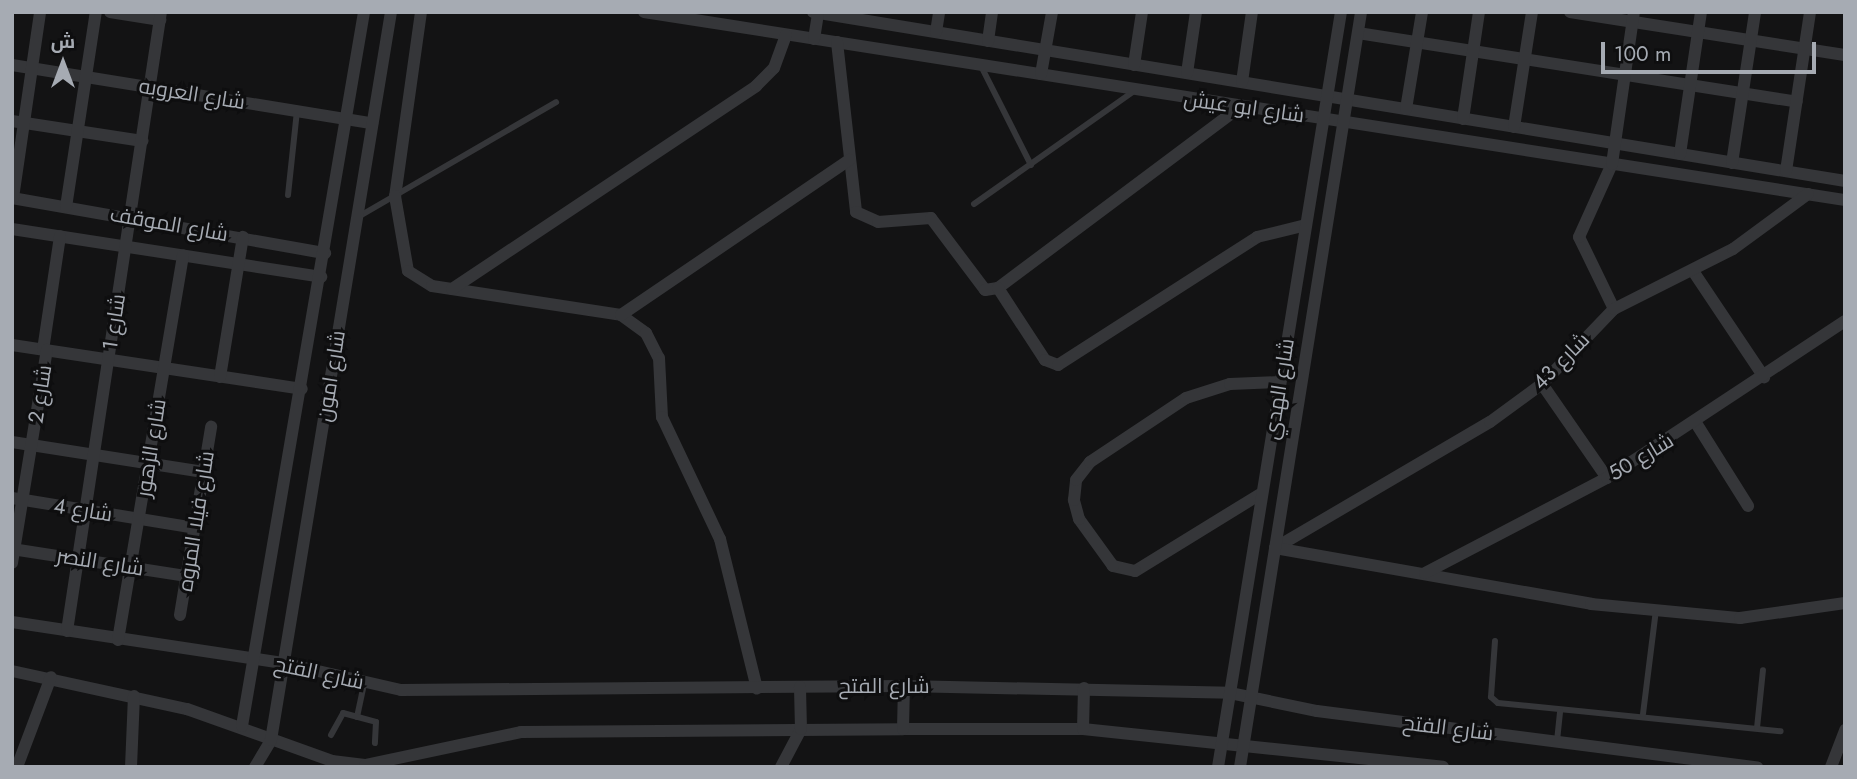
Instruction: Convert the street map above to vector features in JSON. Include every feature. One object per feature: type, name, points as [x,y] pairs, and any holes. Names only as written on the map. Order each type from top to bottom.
[{"type":"street","points":[[13,198],[18,122],[32,68],[40,12]]},
{"type":"street","points":[[66,206],[96,12]]},
{"type":"street","points":[[110,12],[161,16]]},
{"type":"street","name":"شارع امون","points":[[242,726],[302,389],[364,12]]},
{"type":"street","name":"شارع امون","points":[[271,740],[391,12]]},
{"type":"street","points":[[421,12],[395,196],[408,271],[422,284],[621,315],[654,345],[662,417],[720,539],[757,688]]},
{"type":"street","name":"شارع ابو عيش","points":[[644,12],[1041,74],[1133,92],[1323,118],[1845,200]]},
{"type":"street","name":"شارع ابو عيش","points":[[813,12],[885,18],[936,32],[988,41],[1845,181]]},
{"type":"street","points":[[936,32],[939,12]]},
{"type":"street","points":[[988,41],[992,12]]},
{"type":"street","points":[[1041,74],[1052,12]]},
{"type":"street","points":[[1134,65],[1142,12]]},
{"type":"street","points":[[1187,73],[1196,12]]},
{"type":"street","points":[[1242,82],[1252,12]]},
{"type":"street","name":"شارع الهدي","points":[[1219,767],[1341,12]]},
{"type":"street","name":"شارع الهدي","points":[[1240,767],[1361,12]]},
{"type":"street","points":[[1406,109],[1422,12]]},
{"type":"street","points":[[1463,119],[1479,12]]},
{"type":"street","points":[[1514,127],[1532,12]]},
{"type":"street","points":[[1570,12],[1633,17],[1698,32],[1845,55]]},
{"type":"street","points":[[1680,154],[1701,12]]},
{"type":"street","points":[[1732,163],[1755,12]]},
{"type":"street","points":[[1786,171],[1810,12]]},
{"type":"street","points":[[814,39],[818,13]]},
{"type":"street","name":"شارع 1","points":[[67,631],[161,16]]},
{"type":"street","points":[[1614,309],[1579,244],[1612,164],[1633,17]]},
{"type":"street","points":[[1358,33],[1797,102]]},
{"type":"street","points":[[452,289],[756,86],[774,68],[786,34]]},
{"type":"street","points":[[837,42],[849,160],[860,219],[931,218],[975,282],[985,290],[999,288],[1241,106]]},
{"type":"street","name":"شارع العروبه","points":[[12,65],[372,123]]},
{"type":"street","points":[[18,122],[142,141]]},
{"type":"street","points":[[621,315],[849,160]]},
{"type":"street","name":"شارع 43","points":[[1275,548],[1490,422],[1542,384],[1614,309],[1693,271],[1808,194]]},
{"type":"street","name":"شارع الموقف","points":[[13,198],[130,216],[325,253]]},
{"type":"street","points":[[999,288],[1045,360],[1058,365],[1257,237],[1306,225]]},
{"type":"street","name":"شارع الموقف","points":[[12,229],[321,277]]},
{"type":"street","name":"شارع 2","points":[[13,554],[17,499],[32,445],[61,236]]},
{"type":"street","points":[[220,376],[243,237]]},
{"type":"street","name":"شارع الزهور","points":[[118,640],[183,255]]},
{"type":"street","points":[[1693,271],[1764,376]]},
{"type":"street","name":"شارع 50","points":[[1425,573],[1607,478],[1696,423],[1845,321]]},
{"type":"street","points":[[12,345],[302,389]]},
{"type":"street","points":[[1262,494],[1160,562],[1135,571],[1113,566],[1079,519],[1074,500],[1076,480],[1090,462],[1185,397],[1230,384],[1280,382]]},
{"type":"street","points":[[1542,384],[1607,478]]},
{"type":"street","points":[[1696,423],[1748,506]]},
{"type":"street","name":"شارع فيلا المروه","points":[[180,615],[211,427]]},
{"type":"street","points":[[12,442],[204,472]]},
{"type":"street","name":"شارع 4","points":[[17,499],[195,528]]},
{"type":"street","points":[[1275,548],[1656,610],[1740,618],[1845,603]]},
{"type":"street","name":"شارع النصر","points":[[13,554],[78,559],[187,576]]},
{"type":"street","name":"شارع الفتح","points":[[12,622],[283,663],[364,683],[460,692],[904,686],[1230,693],[1756,767]]},
{"type":"street","name":"شارع الفتح","points":[[12,671],[134,696],[242,726],[271,740],[332,761],[365,765],[521,732],[1083,729],[1223,739],[1443,767]]},
{"type":"street","points":[[17,767],[51,677]]},
{"type":"street","points":[[903,729],[904,686]]},
{"type":"street","points":[[781,767],[801,729],[800,687]]},
{"type":"street","points":[[1083,729],[1084,688]]},
{"type":"street","points":[[131,767],[134,696]]},
{"type":"street","points":[[1831,767],[1845,730]]},
{"type":"street","points":[[256,767],[271,740]]},
{"type":"lane","points":[[982,66],[1031,164]]},
{"type":"lane","points":[[974,204],[1133,92]]},
{"type":"lane","points":[[357,218],[556,102]]},
{"type":"lane","points":[[288,195],[297,111]]},
{"type":"lane","points":[[1643,715],[1656,610]]},
{"type":"lane","points":[[1495,641],[1492,700],[1560,711],[1643,715],[1781,731]]},
{"type":"lane","points":[[1757,728],[1763,670]]},
{"type":"lane","points":[[357,717],[364,683]]},
{"type":"lane","points":[[1557,741],[1560,711]]},
{"type":"lane","points":[[331,735],[339,713],[377,723],[375,743]]}]
